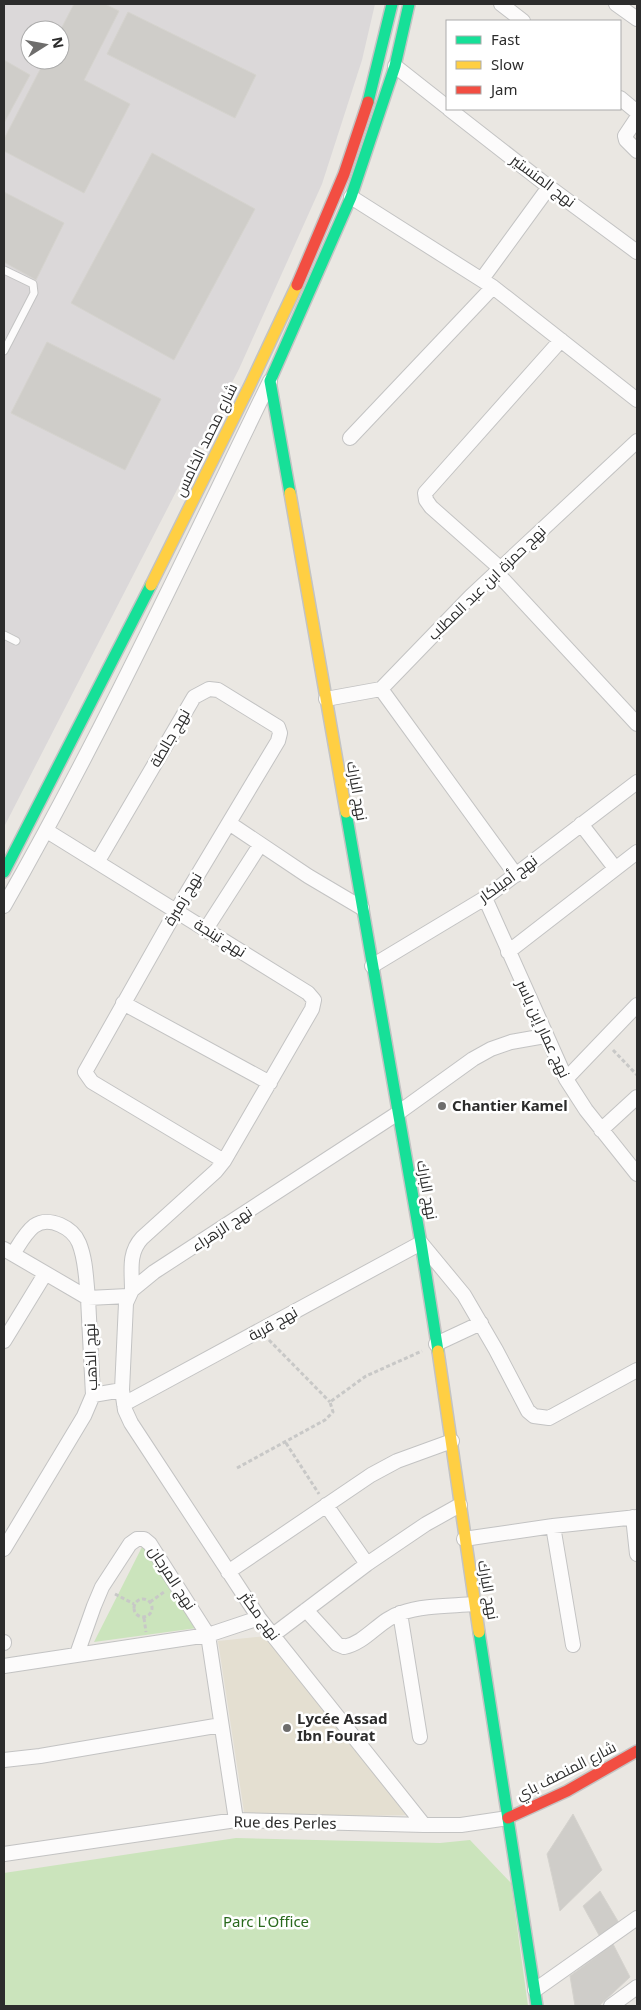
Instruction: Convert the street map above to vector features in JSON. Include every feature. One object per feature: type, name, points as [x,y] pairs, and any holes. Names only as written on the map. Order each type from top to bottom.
[{"type":"street","name":"شارع محمد الخامس","points":[[4,872],[131,625],[251,385],[286,309],[336,195],[375,77],[392,4]]},
{"type":"street","points":[[4,906],[47,831],[127,676],[270,381],[351,197],[395,66],[409,4]]},
{"type":"street","points":[[501,4],[522,20]]},
{"type":"street","name":"نهج المنستير","points":[[395,66],[446,106]]},
{"type":"street","points":[[621,99],[637,112]]},
{"type":"street","name":"نهج المنستير","points":[[451,110],[549,187],[637,252]]},
{"type":"street","points":[[637,118],[625,136],[626,140],[637,151]]},
{"type":"street","points":[[350,438],[488,283],[549,187]]},
{"type":"street","points":[[351,197],[488,283],[637,400]]},
{"type":"street","points":[[562,340],[425,493],[426,500],[430,507],[499,571],[637,724]]},
{"type":"street","name":"نهج البارك","points":[[270,381],[421,1243],[452,1441],[464,1539],[537,2006]]},
{"type":"street","name":"نهج حمزة ابن عبد المطلب","points":[[381,689],[465,602],[637,441]]},
{"type":"street","name":"نهج جالطة","points":[[98,861],[194,696],[209,689],[218,690],[276,725]]},
{"type":"street","points":[[326,700],[381,689],[516,875]]},
{"type":"street","name":"نهج زمبرة","points":[[224,1161],[92,1082],[86,1075],[86,1069],[176,911],[278,741],[280,733],[276,725]]},
{"type":"street","name":"نهج أميلكار","points":[[372,966],[485,898],[637,782]]},
{"type":"street","points":[[229,823],[308,876],[362,908]]},
{"type":"street","points":[[582,824],[615,868]]},
{"type":"street","name":"نهج تينجة","points":[[47,831],[308,992],[314,1000],[312,1009],[270,1083]]},
{"type":"street","points":[[206,929],[260,845]]},
{"type":"street","points":[[508,952],[637,852]]},
{"type":"street","name":"نهج عمار إبن ياسر","points":[[485,898],[545,1036],[566,1079],[601,1130],[637,1174]]},
{"type":"street","points":[[123,1397],[125,1310],[130,1293],[132,1257],[138,1243],[216,1171],[224,1161],[270,1083],[124,1003]]},
{"type":"street","points":[[566,1079],[637,1005]]},
{"type":"street","name":"نهج الزهراء","points":[[130,1293],[154,1272],[398,1113],[451,1074],[492,1049],[511,1042],[545,1036]]},
{"type":"street","points":[[601,1130],[637,1097]]},
{"type":"street","name":"نهج الذهب","points":[[4,1549],[84,1416],[94,1395],[88,1298],[85,1268],[79,1244],[70,1230],[63,1226],[46,1222],[40,1223],[27,1233],[8,1252]]},
{"type":"street","points":[[421,1243],[452,1279],[481,1323],[528,1411],[534,1416],[544,1418],[561,1413],[635,1376]]},
{"type":"street","name":"نهج قربة","points":[[94,1395],[123,1397],[260,1331],[421,1243]]},
{"type":"street","points":[[8,1252],[88,1298],[130,1293]]},
{"type":"street","points":[[4,1341],[45,1274]]},
{"type":"street","points":[[436,1344],[481,1323]]},
{"type":"street","name":"نهج مكثر","points":[[123,1397],[131,1423],[259,1618],[424,1826]]},
{"type":"street","points":[[228,1572],[371,1475],[397,1461],[452,1441]]},
{"type":"street","points":[[326,1505],[367,1564]]},
{"type":"street","points":[[273,1635],[367,1564],[426,1524],[460,1505]]},
{"type":"street","points":[[464,1539],[553,1526],[635,1517],[637,1554]]},
{"type":"street","points":[[553,1526],[573,1644]]},
{"type":"street","name":"نهج المرجان","points":[[77,1654],[102,1587],[130,1544],[137,1539],[144,1539],[150,1544],[208,1634]]},
{"type":"street","points":[[306,1610],[337,1644],[344,1646],[360,1640],[400,1613],[423,1608],[475,1604]]},
{"type":"street","points":[[400,1613],[420,1737]]},
{"type":"street","points":[[4,1666],[208,1634],[259,1618]]},
{"type":"street","points":[[208,1634],[236,1820]]},
{"type":"street","points":[[4,1760],[40,1756],[221,1725]]},
{"type":"street","name":"شارع المنصف باي","points":[[508,1818],[567,1791],[637,1751]]},
{"type":"street","name":"Rue des Perles","points":[[4,1854],[236,1820],[424,1826],[460,1825],[508,1818]]},
{"type":"street","points":[[535,1990],[637,1918]]},
{"type":"street","points":[[611,2006],[637,1987]]},
{"type":"lane","points":[[4,270],[33,284],[34,288],[34,293],[7,335],[4,351]]},
{"type":"lane","points":[[4,635],[16,641]]},
{"type":"path","points":[[604,1040],[637,1075]]},
{"type":"path","points":[[236,1468],[286,1443],[325,1420],[333,1412],[330,1402],[260,1331]]},
{"type":"path","points":[[330,1402],[366,1376],[436,1344]]},
{"type":"path","points":[[286,1443],[326,1505]]},
{"type":"path","points":[[102,1587],[134,1604]]},
{"type":"path","points":[[140,1599],[147,1600],[152,1605],[151,1612],[144,1618],[139,1617],[134,1612],[134,1604],[140,1599]]},
{"type":"shaded area","points":[[4,4],[375,4],[362,60],[322,184],[239,369],[4,827]]},
{"type":"shaded area","name":"Lycée Assad Ibn Fourat","points":[[267,1636],[413,1815],[245,1818],[218,1641]]},
{"type":"green space","points":[[143,1545],[197,1628],[94,1642]]},
{"type":"green space","name":"Parc L'Office","points":[[236,1838],[440,1843],[470,1840],[511,1883],[528,2006],[4,2006],[4,1873]]},
{"type":"building","points":[[74,4],[105,4],[119,11],[84,80],[130,104],[84,193],[4,151],[4,139],[40,70],[70,70],[70,20],[66,20]]},
{"type":"building","points":[[128,12],[256,75],[235,118],[107,54]]},
{"type":"building","points":[[4,60],[30,75],[4,123]]},
{"type":"building","points":[[152,153],[255,209],[174,360],[71,303]]},
{"type":"building","points":[[4,192],[64,223],[36,280],[4,262]]},
{"type":"building","points":[[47,342],[161,399],[125,470],[11,413]]},
{"type":"building","points":[[573,1814],[602,1870],[560,1911],[547,1854]]},
{"type":"building","points":[[600,1891],[619,1923],[600,1937],[583,1906]]},
{"type":"building","points":[[613,1944],[630,1977],[599,2006],[575,2006],[570,1976]]},
{"type":"traffic: fast","points":[[368,102],[392,4]]},
{"type":"traffic: fast","points":[[290,493],[270,381],[351,197],[395,66],[409,4]]},
{"type":"traffic: fast","points":[[4,872],[151,585]]},
{"type":"traffic: fast","points":[[346,812],[438,1351]]},
{"type":"traffic: fast","points":[[479,1632],[537,2006]]},
{"type":"traffic: slow","points":[[151,585],[297,285]]},
{"type":"traffic: slow","points":[[290,493],[346,812]]},
{"type":"traffic: slow","points":[[438,1351],[479,1632]]},
{"type":"traffic: jam","points":[[297,285],[344,174],[368,102]]},
{"type":"traffic: jam","points":[[508,1818],[567,1791],[637,1751]]},
{"type":"place","name":"Chantier Kamel","points":[[442,1106]]},
{"type":"place","name":"Lycée Assad Ibn Fourat","points":[[287,1728]]}]
